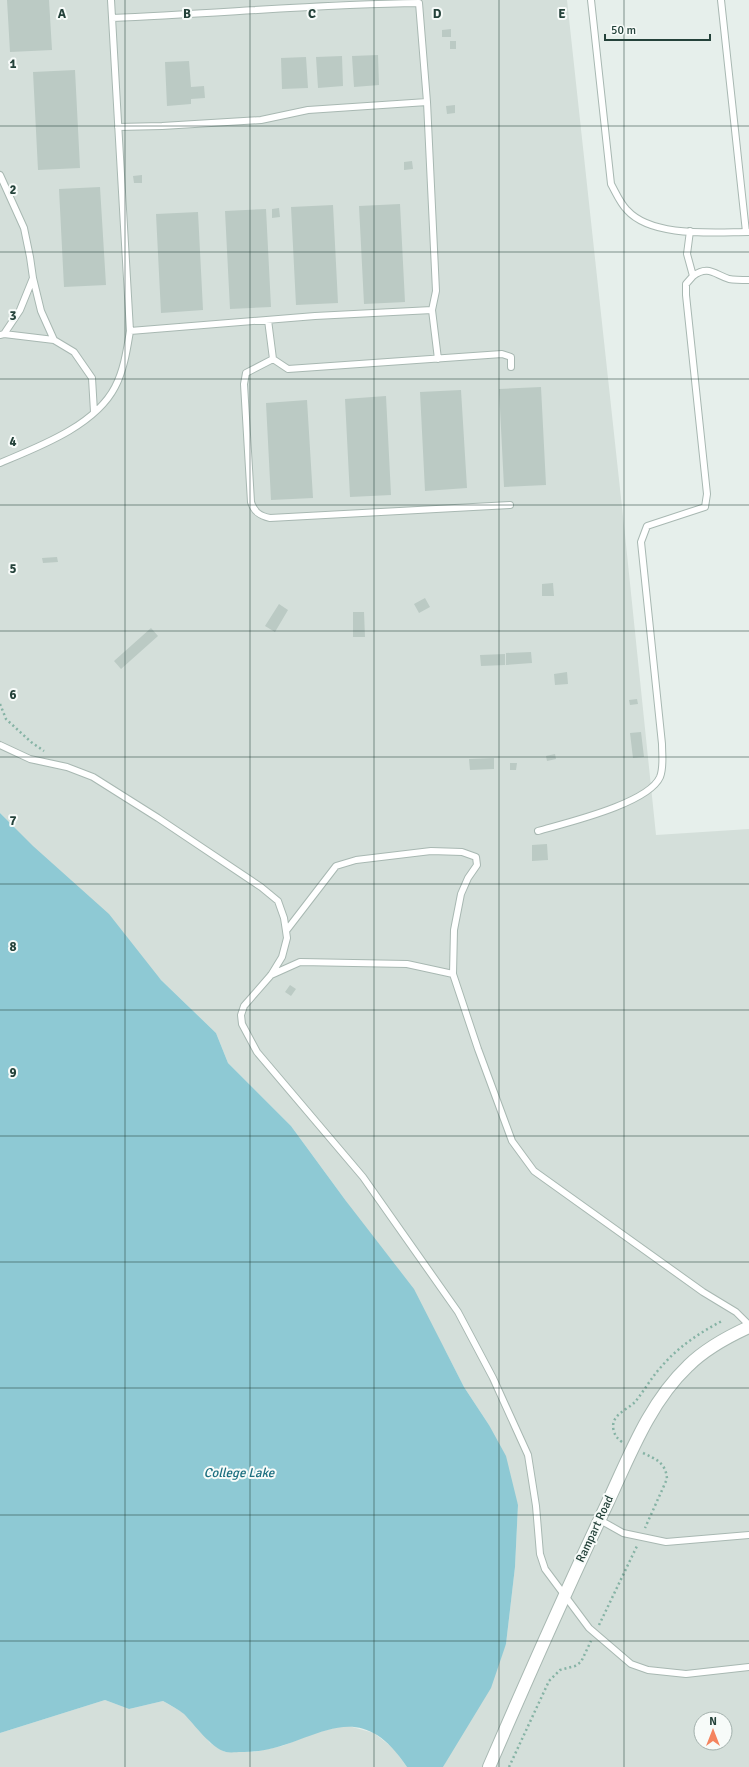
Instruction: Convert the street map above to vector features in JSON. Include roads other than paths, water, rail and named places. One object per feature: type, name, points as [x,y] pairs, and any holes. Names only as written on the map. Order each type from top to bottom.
[{"type":"street","name":"Rampart Road","points":[[488,1767],[565,1594],[644,1427],[664,1395],[687,1366],[710,1348],[749,1326]]},
{"type":"lane","points":[[0,464],[60,438],[94,412],[115,387],[125,358],[130,331],[111,0]]},
{"type":"lane","points":[[591,0],[611,184],[618,199],[628,211],[648,225],[690,231],[747,232],[722,0]]},
{"type":"lane","points":[[112,18],[419,2],[427,102],[436,291],[432,310],[438,359]]},
{"type":"lane","points":[[118,127],[261,120],[308,110],[427,102]]},
{"type":"lane","points":[[0,175],[24,228],[33,278],[41,311],[54,340]]},
{"type":"lane","points":[[690,231],[687,254],[693,276]]},
{"type":"lane","points":[[538,830],[597,814],[634,799],[649,790],[660,778],[663,762],[662,744],[641,542],[647,526],[706,507],[707,494],[686,284],[693,276],[704,270],[714,272],[730,279],[749,280]]},
{"type":"lane","points":[[2,334],[20,310],[33,278]]},
{"type":"lane","points":[[130,331],[268,320],[432,310]]},
{"type":"lane","points":[[268,320],[273,359],[288,369],[502,354],[511,357],[511,367]]},
{"type":"lane","points":[[2,334],[54,340],[74,352],[92,378],[94,412]]},
{"type":"lane","points":[[273,359],[246,374],[244,384],[251,502],[257,513],[270,518],[510,505]]},
{"type":"lane","points":[[0,745],[30,759],[67,767],[94,777],[261,887],[278,901],[284,918],[287,938],[282,956],[271,975],[244,1006],[242,1024],[257,1052],[362,1177],[458,1312],[493,1378],[528,1455],[536,1506],[540,1554],[545,1569],[589,1628],[631,1664],[648,1670],[686,1674],[749,1667]]},
{"type":"lane","points":[[286,931],[336,866],[356,860],[431,851],[462,852],[476,857],[477,865],[468,878],[461,894],[454,930],[453,974],[478,1050],[512,1141],[534,1170],[703,1292],[736,1312],[749,1326]]},
{"type":"lane","points":[[271,975],[300,962],[407,964],[453,974]]},
{"type":"lane","points":[[600,1520],[623,1534],[666,1542],[749,1535]]},
{"type":"water","name":"College Lake","points":[[0,813],[33,846],[109,914],[161,980],[216,1033],[228,1063],[291,1126],[346,1201],[414,1289],[464,1387],[489,1425],[506,1456],[518,1505],[515,1567],[506,1644],[491,1688],[443,1767],[407,1767],[387,1743],[368,1730],[349,1727],[329,1730],[265,1750],[226,1752],[220,1750],[209,1741],[184,1714],[163,1701],[129,1709],[105,1700],[0,1733]]}]
